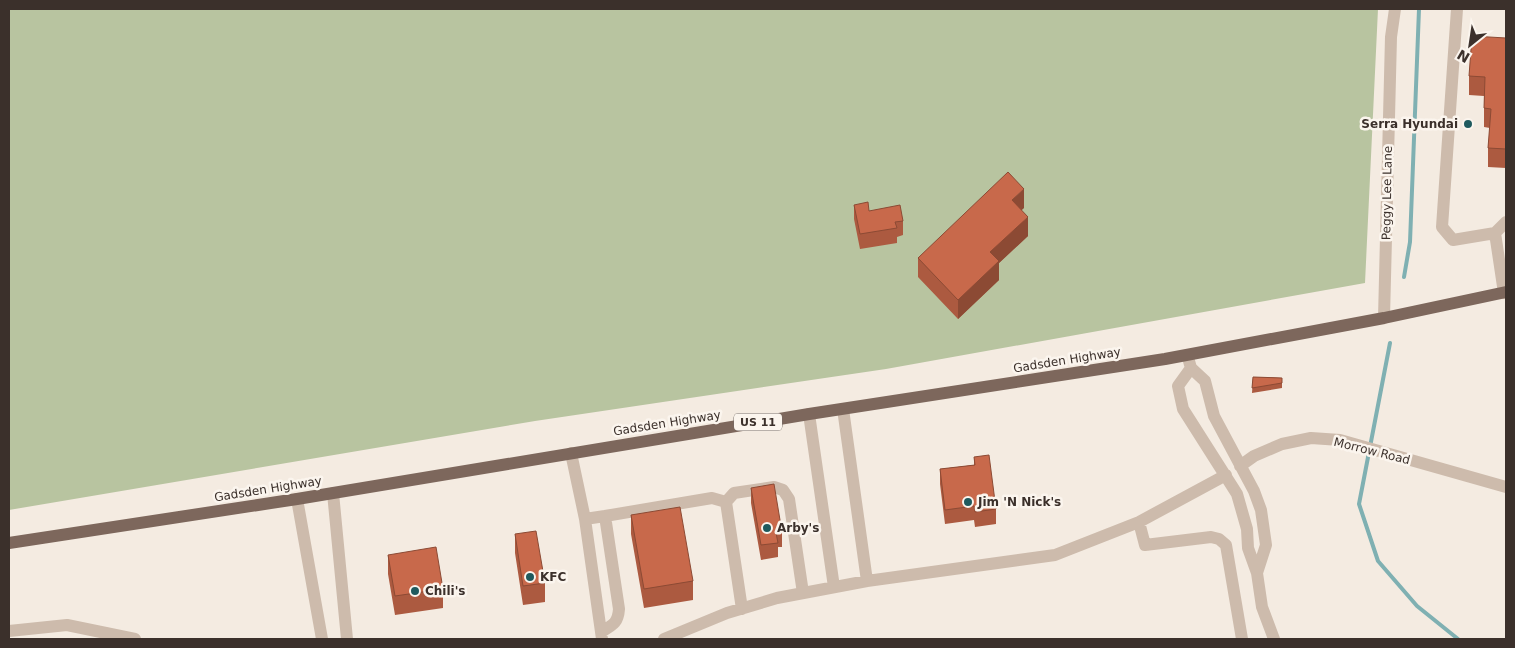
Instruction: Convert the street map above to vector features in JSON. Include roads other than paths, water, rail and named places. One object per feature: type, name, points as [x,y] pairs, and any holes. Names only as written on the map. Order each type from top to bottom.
[{"type":"main road","name":"Gadsden Highway","points":[[9,543],[297,499],[809,414],[1188,355],[1384,318],[1505,292]]},
{"type":"street","name":"Peggy Lee Lane","points":[[1384,318],[1392,36],[1395,9]]},
{"type":"street","points":[[1457,9],[1442,227],[1452,240],[1495,233],[1506,222]]},
{"type":"street","points":[[1495,233],[1505,292]]},
{"type":"street","points":[[1188,355],[1191,368],[1205,382],[1214,416],[1254,491],[1265,528],[1266,545],[1257,573]]},
{"type":"street","points":[[1191,368],[1178,386],[1183,409],[1237,494],[1243,512],[1248,548],[1257,573],[1262,607],[1274,639]]},
{"type":"street","points":[[843,409],[867,581]]},
{"type":"street","points":[[809,414],[834,587]]},
{"type":"street","name":"Morrow Road","points":[[1240,466],[1254,456],[1282,444],[1311,438],[1340,440],[1506,487]]},
{"type":"street","points":[[571,453],[585,519],[601,636]]},
{"type":"street","points":[[664,639],[742,609],[803,593],[867,581],[1055,555],[1139,522],[1226,475]]},
{"type":"street","points":[[726,502],[734,493],[774,487],[783,490],[789,499],[803,593]]},
{"type":"street","points":[[333,493],[347,639]]},
{"type":"street","points":[[585,519],[712,498],[726,502]]},
{"type":"street","points":[[297,499],[322,639]]},
{"type":"street","points":[[726,502],[742,609]]},
{"type":"street","points":[[601,636],[618,620],[619,609],[605,516]]},
{"type":"street","points":[[1139,522],[1145,545],[1211,537],[1219,539],[1226,545],[1242,639]]},
{"type":"street","points":[[9,631],[67,624],[135,639]]},
{"type":"waterway","points":[[1404,277],[1410,242],[1419,9]]},
{"type":"waterway","points":[[1390,343],[1359,504],[1378,561],[1417,606],[1458,639]]},
{"type":"place","name":"Serra Hyundai","points":[[1468,124]]},
{"type":"place","name":"Jim 'N Nick's","points":[[968,502]]},
{"type":"place","name":"Arby's","points":[[767,528]]},
{"type":"place","name":"KFC","points":[[530,577]]},
{"type":"place","name":"Chili's","points":[[415,591]]}]
